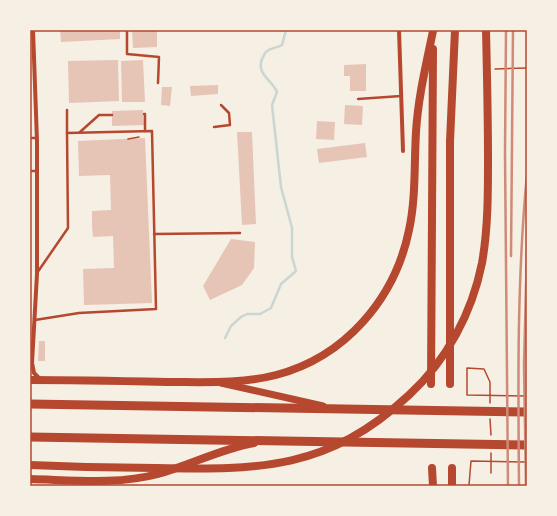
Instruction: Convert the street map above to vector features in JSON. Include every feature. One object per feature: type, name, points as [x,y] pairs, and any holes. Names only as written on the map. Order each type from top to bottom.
[{"type":"highway","points":[[30,404],[527,412]]},
{"type":"highway","points":[[30,437],[527,445]]},
{"type":"main road","points":[[450,384],[450,141],[455,30]]},
{"type":"main road","points":[[33,465],[208,469],[252,467],[292,461],[323,452],[352,438],[387,414],[417,388],[441,360],[460,328],[474,291],[482,261],[488,194],[486,30]]},
{"type":"main road","points":[[30,380],[216,382],[251,380],[276,375],[315,360],[354,332],[382,300],[400,263],[409,230],[414,198],[416,131],[420,96],[433,31]]},
{"type":"main road","points":[[430,384],[433,31]]},
{"type":"main road","points":[[30,478],[106,480],[144,477],[168,471],[223,450],[270,440]]},
{"type":"main road","points":[[432,468],[433,486]]},
{"type":"main road","points":[[452,468],[452,486]]},
{"type":"street","points":[[33,30],[32,50],[37,171],[37,274],[35,320],[31,353],[34,373],[39,378],[44,380]]},
{"type":"street","points":[[399,30],[403,151]]},
{"type":"street","points":[[216,382],[338,410]]},
{"type":"lane","points":[[127,30],[127,54],[159,57],[158,83]]},
{"type":"lane","points":[[358,99],[402,96]]},
{"type":"lane","points":[[214,127],[230,125],[229,113],[221,105]]},
{"type":"lane","points":[[37,274],[68,228],[67,110]]},
{"type":"lane","points":[[144,114],[145,131]]},
{"type":"lane","points":[[80,133],[99,115],[112,115]]},
{"type":"lane","points":[[125,126],[125,131]]},
{"type":"lane","points":[[133,126],[133,131]]},
{"type":"lane","points":[[35,320],[79,313],[156,309],[152,131],[67,133]]},
{"type":"lane","points":[[30,138],[36,138]]},
{"type":"lane","points":[[30,171],[37,171]]},
{"type":"lane","points":[[154,234],[240,234]]},
{"type":"path","points":[[489,69],[506,70],[527,68]]},
{"type":"path","points":[[128,139],[139,138]]},
{"type":"path","points":[[467,368],[467,395],[527,396]]},
{"type":"path","points":[[469,485],[470,461],[527,462]]},
{"type":"building","points":[[60,30],[120,30],[120,39],[61,42]]},
{"type":"building","points":[[132,30],[157,30],[157,47],[133,48]]},
{"type":"building","points":[[118,60],[119,101],[69,103],[68,61]]},
{"type":"building","points":[[143,60],[145,102],[122,102],[121,61]]},
{"type":"building","points":[[366,64],[366,91],[350,91],[350,76],[344,76],[344,65]]},
{"type":"building","points":[[218,85],[218,94],[191,96],[190,86]]},
{"type":"building","points":[[162,87],[172,87],[170,106],[161,105]]},
{"type":"building","points":[[345,105],[363,106],[362,125],[344,124]]},
{"type":"building","points":[[143,110],[144,125],[112,126],[112,111]]},
{"type":"building","points":[[317,121],[335,122],[334,140],[316,139]]},
{"type":"building","points":[[237,132],[252,132],[256,224],[242,225]]},
{"type":"building","points":[[145,138],[152,303],[84,305],[83,269],[114,268],[113,236],[93,237],[92,211],[111,210],[110,175],[79,176],[78,141]]},
{"type":"building","points":[[365,143],[367,157],[319,163],[317,149]]},
{"type":"building","points":[[231,239],[255,242],[254,268],[242,285],[210,300],[203,286]]},
{"type":"building","points":[[39,341],[45,341],[45,361],[38,361]]},
{"type":"waterway","points":[[225,338],[231,326],[241,317],[247,314],[260,314],[271,308],[281,284],[296,271],[292,257],[292,228],[281,187],[272,105],[277,92],[265,77],[261,69],[262,59],[266,52],[282,45],[286,30]]},
{"type":"railway","points":[[506,30],[505,153],[508,486]]},
{"type":"railway","points":[[511,256],[513,30]]},
{"type":"railway","points":[[519,486],[518,369],[521,252],[527,174]]},
{"type":"railway","points":[[526,486],[524,365],[527,250]]}]
